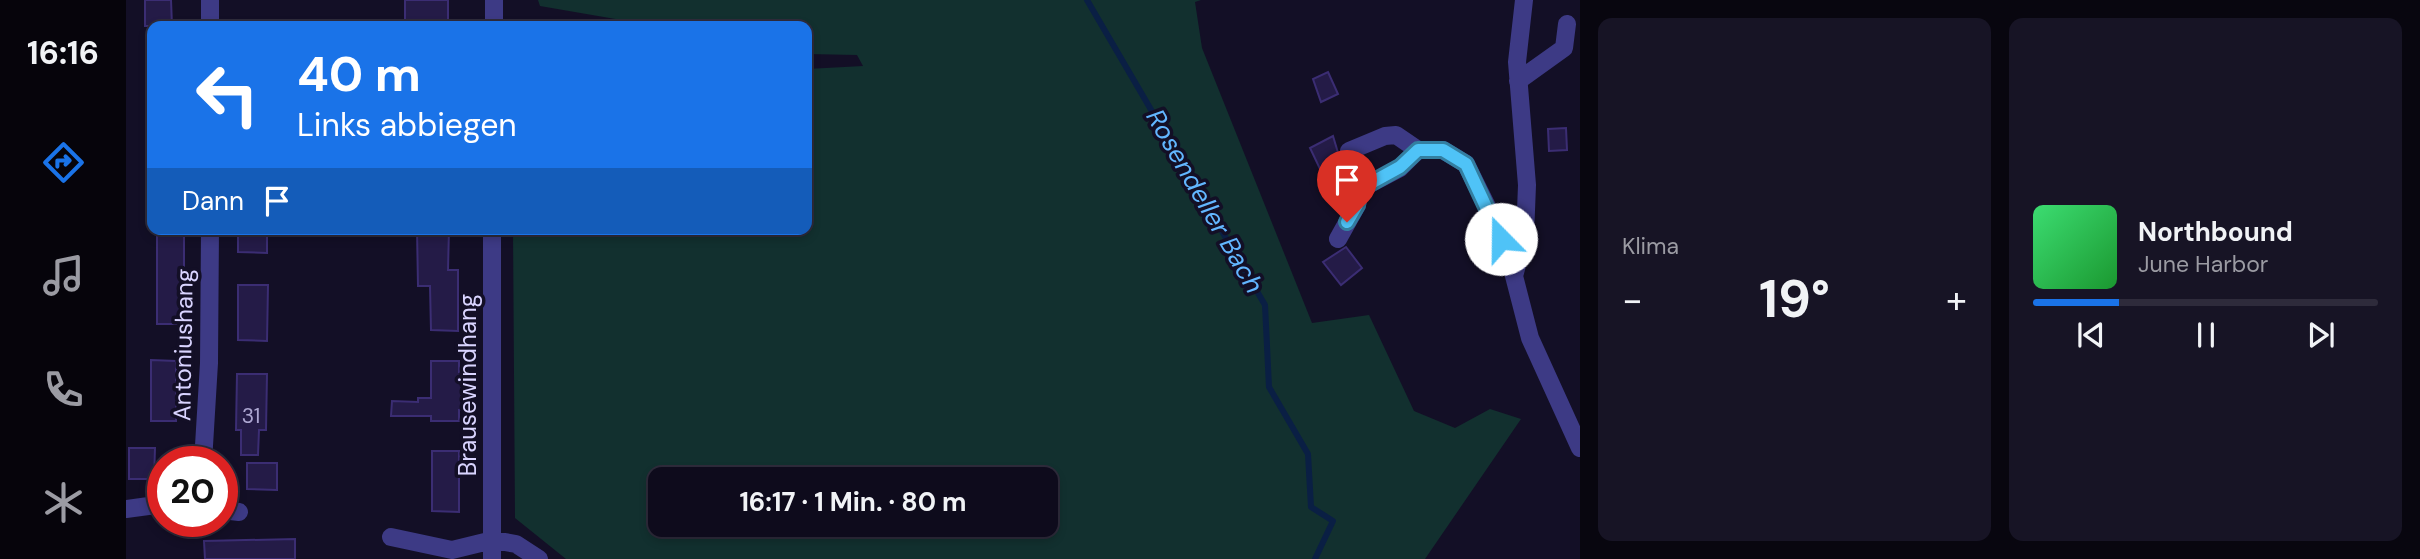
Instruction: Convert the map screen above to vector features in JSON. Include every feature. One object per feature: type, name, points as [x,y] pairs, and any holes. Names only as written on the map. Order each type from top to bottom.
[{"type":"street","points":[[210,0],[210,21]]},
{"type":"street","points":[[494,0],[494,21]]},
{"type":"street","points":[[1515,263],[1525,236],[1527,185],[1517,62],[1524,0]]},
{"type":"street","points":[[1518,81],[1564,48],[1567,24]]},
{"type":"street","points":[[1349,151],[1385,136],[1396,135],[1418,150],[1443,150],[1466,164],[1515,263],[1518,301],[1530,338],[1580,448]]},
{"type":"street","points":[[1338,239],[1357,205],[1360,189],[1400,167],[1418,150]]},
{"type":"street","name":"Antoniushang","points":[[204,446],[209,363],[210,235]]},
{"type":"street","name":"Brausewindhang","points":[[492,235],[492,559]]},
{"type":"street","points":[[126,509],[147,507]]},
{"type":"street","points":[[391,537],[452,550],[493,540],[516,544],[539,559]]},
{"type":"green space","points":[[538,0],[1201,0],[1195,2],[1202,48],[1312,323],[1369,315],[1414,411],[1455,428],[1490,409],[1521,419],[1425,559],[566,559],[515,518],[513,235],[812,235],[812,69],[863,66],[857,55],[812,54],[812,21],[627,21],[540,6]]},
{"type":"building","points":[[145,0],[171,0],[172,21],[147,21],[145,26]]},
{"type":"building","points":[[405,0],[448,0],[448,21],[405,21]]},
{"type":"building","points":[[1328,72],[1338,94],[1321,102],[1313,79]]},
{"type":"building","points":[[1566,128],[1567,150],[1549,151],[1548,129]]},
{"type":"building","points":[[1333,136],[1339,156],[1354,180],[1331,192],[1310,148]]},
{"type":"building","points":[[157,235],[184,235],[184,324],[157,324]]},
{"type":"building","points":[[238,235],[267,235],[267,253],[238,252]]},
{"type":"building","points":[[417,235],[449,235],[448,270],[458,270],[458,331],[431,330],[430,286],[418,286]]},
{"type":"building","points":[[1346,247],[1362,268],[1341,285],[1323,262]]},
{"type":"building","points":[[238,285],[268,285],[267,341],[238,340]]},
{"type":"building","points":[[151,360],[176,361],[176,421],[151,421]]},
{"type":"building","points":[[431,361],[459,361],[459,372],[464,372],[465,410],[459,410],[459,421],[431,421],[431,416],[391,416],[392,401],[418,402],[418,398],[431,398]]},
{"type":"building","points":[[237,374],[267,374],[266,430],[259,430],[258,455],[241,455],[241,430],[236,430]]},
{"type":"building","points":[[129,448],[147,448],[147,479],[129,479]]},
{"type":"building","points":[[432,451],[459,451],[459,512],[432,511]]},
{"type":"building","points":[[247,463],[277,463],[277,490],[247,489]]},
{"type":"building","points":[[295,539],[295,559],[205,559],[204,541]]},
{"type":"waterway","name":"Rosendeller Bach","points":[[1087,0],[1265,305],[1269,387],[1308,454],[1311,507],[1333,521],[1315,559]]},
{"type":"route","points":[[1347,222],[1357,205],[1360,189],[1400,167],[1418,150],[1443,150],[1466,164],[1501,239]]}]
